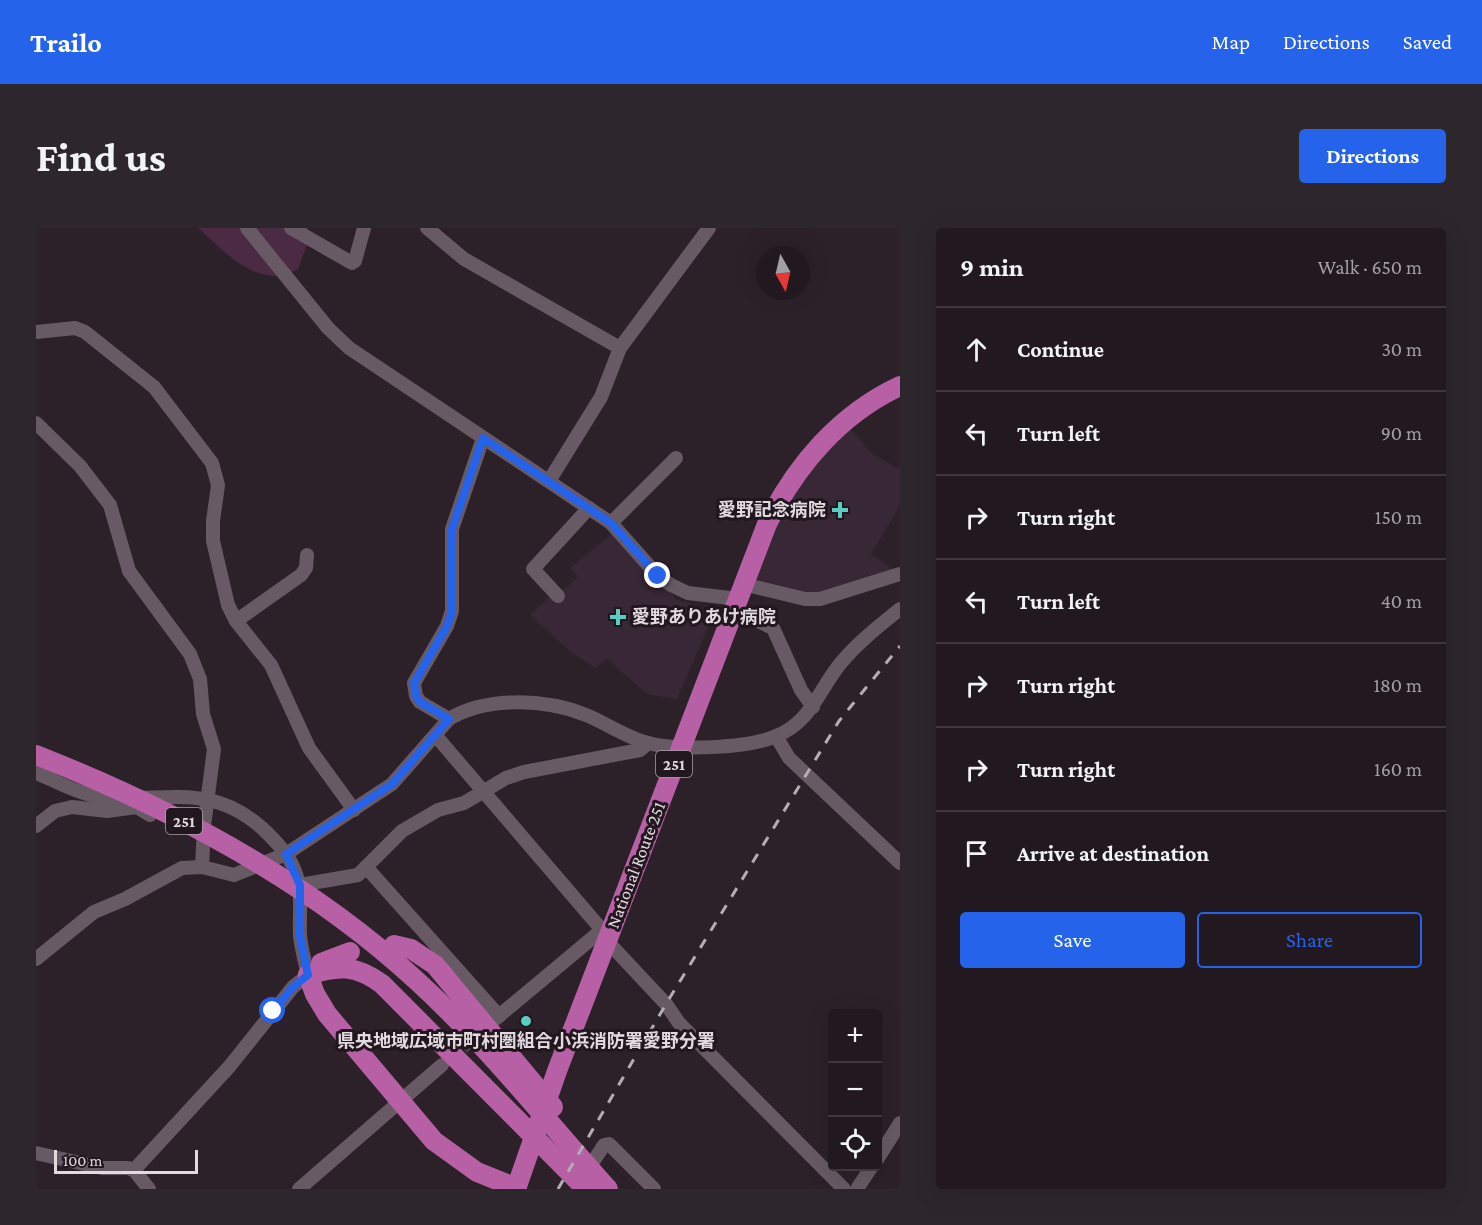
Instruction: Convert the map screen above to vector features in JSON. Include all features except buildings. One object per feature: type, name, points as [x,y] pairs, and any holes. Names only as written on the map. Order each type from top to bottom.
[{"type":"highway","name":"National Route 251","points":[[517,1189],[606,935],[738,598],[779,500],[803,462],[832,433],[870,404],[900,386]]},
{"type":"highway","name":"251","points":[[36,754],[154,804],[205,832],[322,907],[391,956],[447,1023],[529,1106]]},
{"type":"highway","points":[[391,956],[411,949],[435,964],[529,1106],[587,1181],[608,1189]]},
{"type":"highway","points":[[308,975],[322,963],[350,952]]},
{"type":"highway","points":[[308,975],[343,967],[369,974],[529,1106],[587,1181],[616,1189]]},
{"type":"highway","name":"251","points":[[308,975],[315,994],[327,1014],[434,1141],[454,1158],[477,1172],[517,1189]]},
{"type":"street","points":[[247,228],[328,328],[349,348],[611,523],[658,576],[671,585],[688,593],[738,598],[820,599],[900,574]]},
{"type":"street","points":[[291,228],[352,263],[355,261],[364,228]]},
{"type":"street","points":[[427,228],[464,258],[620,348]]},
{"type":"street","points":[[549,481],[601,397],[620,348],[709,228]]},
{"type":"street","points":[[36,332],[75,328],[85,332],[154,387],[186,426],[212,464],[218,485],[213,521],[213,542],[225,596],[236,621],[271,666],[309,748],[354,810]]},
{"type":"street","points":[[36,423],[80,466],[110,505],[129,571],[190,654],[200,679],[203,714],[214,749],[204,826],[202,867]]},
{"type":"street","points":[[449,719],[420,702],[416,696],[414,683],[447,626],[452,611],[452,529],[483,438]]},
{"type":"street","points":[[611,523],[676,458]]},
{"type":"street","points":[[558,596],[533,569],[589,508]]},
{"type":"street","points":[[236,621],[290,585],[306,568],[307,555]]},
{"type":"street","points":[[738,598],[773,628],[801,690],[813,707]]},
{"type":"street","points":[[36,959],[94,912],[125,900],[182,868],[202,867],[234,875],[286,854],[392,784],[449,719],[461,712],[483,706],[545,705],[585,714],[648,743],[681,746],[740,745],[776,736],[813,707],[838,666],[856,645],[900,609]]},
{"type":"street","points":[[436,736],[666,1004],[679,1023],[844,1189]]},
{"type":"street","points":[[776,736],[789,758],[900,863]]},
{"type":"street","points":[[300,885],[358,875],[402,831],[438,810],[464,803],[506,778],[524,772],[640,750],[648,743]]},
{"type":"street","points":[[36,772],[93,795],[118,798],[178,795],[207,799],[232,808],[252,820],[286,854],[300,885],[300,936],[308,975],[293,987],[229,1067],[134,1170]]},
{"type":"street","points":[[36,826],[55,811],[72,807],[107,811],[137,807],[176,827],[204,826]]},
{"type":"street","points":[[366,867],[496,1018],[606,935]]},
{"type":"street","points":[[299,1189],[442,1065]]},
{"type":"street","points":[[882,1152],[900,1123]]},
{"type":"street","points":[[587,1181],[607,1144],[654,1189]]},
{"type":"street","points":[[36,1153],[102,1168],[134,1170]]},
{"type":"street","points":[[134,1170],[148,1189]]},
{"type":"street","points":[[857,1189],[869,1171]]},
{"type":"shaded area","points":[[198,228],[308,228],[309,239],[298,269],[284,275],[270,276],[244,266],[231,258]]},
{"type":"shaded area","name":"愛野記念病院","points":[[850,428],[871,453],[897,468],[900,464],[900,506],[871,554],[897,572],[821,593],[807,594],[751,581],[780,514],[812,465]]},
{"type":"shaded area","name":"愛野ありあけ病院","points":[[614,532],[677,600],[690,603],[693,613],[712,619],[677,699],[647,694],[607,659],[595,668],[572,653],[530,615],[552,594],[555,597],[578,577],[570,568]]},
{"type":"tunnel","points":[[446,1061],[480,1033]]},
{"type":"railway","points":[[558,1189],[666,1004],[839,721],[900,646]]},
{"type":"place","name":"愛野記念病院","points":[[840,510]]},
{"type":"place","name":"愛野ありあけ病院","points":[[618,617]]},
{"type":"place","name":"県央地域広域市町村圏組合小浜消防署愛野分署","points":[[526,1021]]},
{"type":"route","points":[[273,1011],[293,987],[308,975],[300,936],[300,885],[286,854],[392,784],[449,719],[420,702],[413,689],[422,667],[447,626],[452,611],[452,529],[483,438],[611,523],[658,576]]}]
